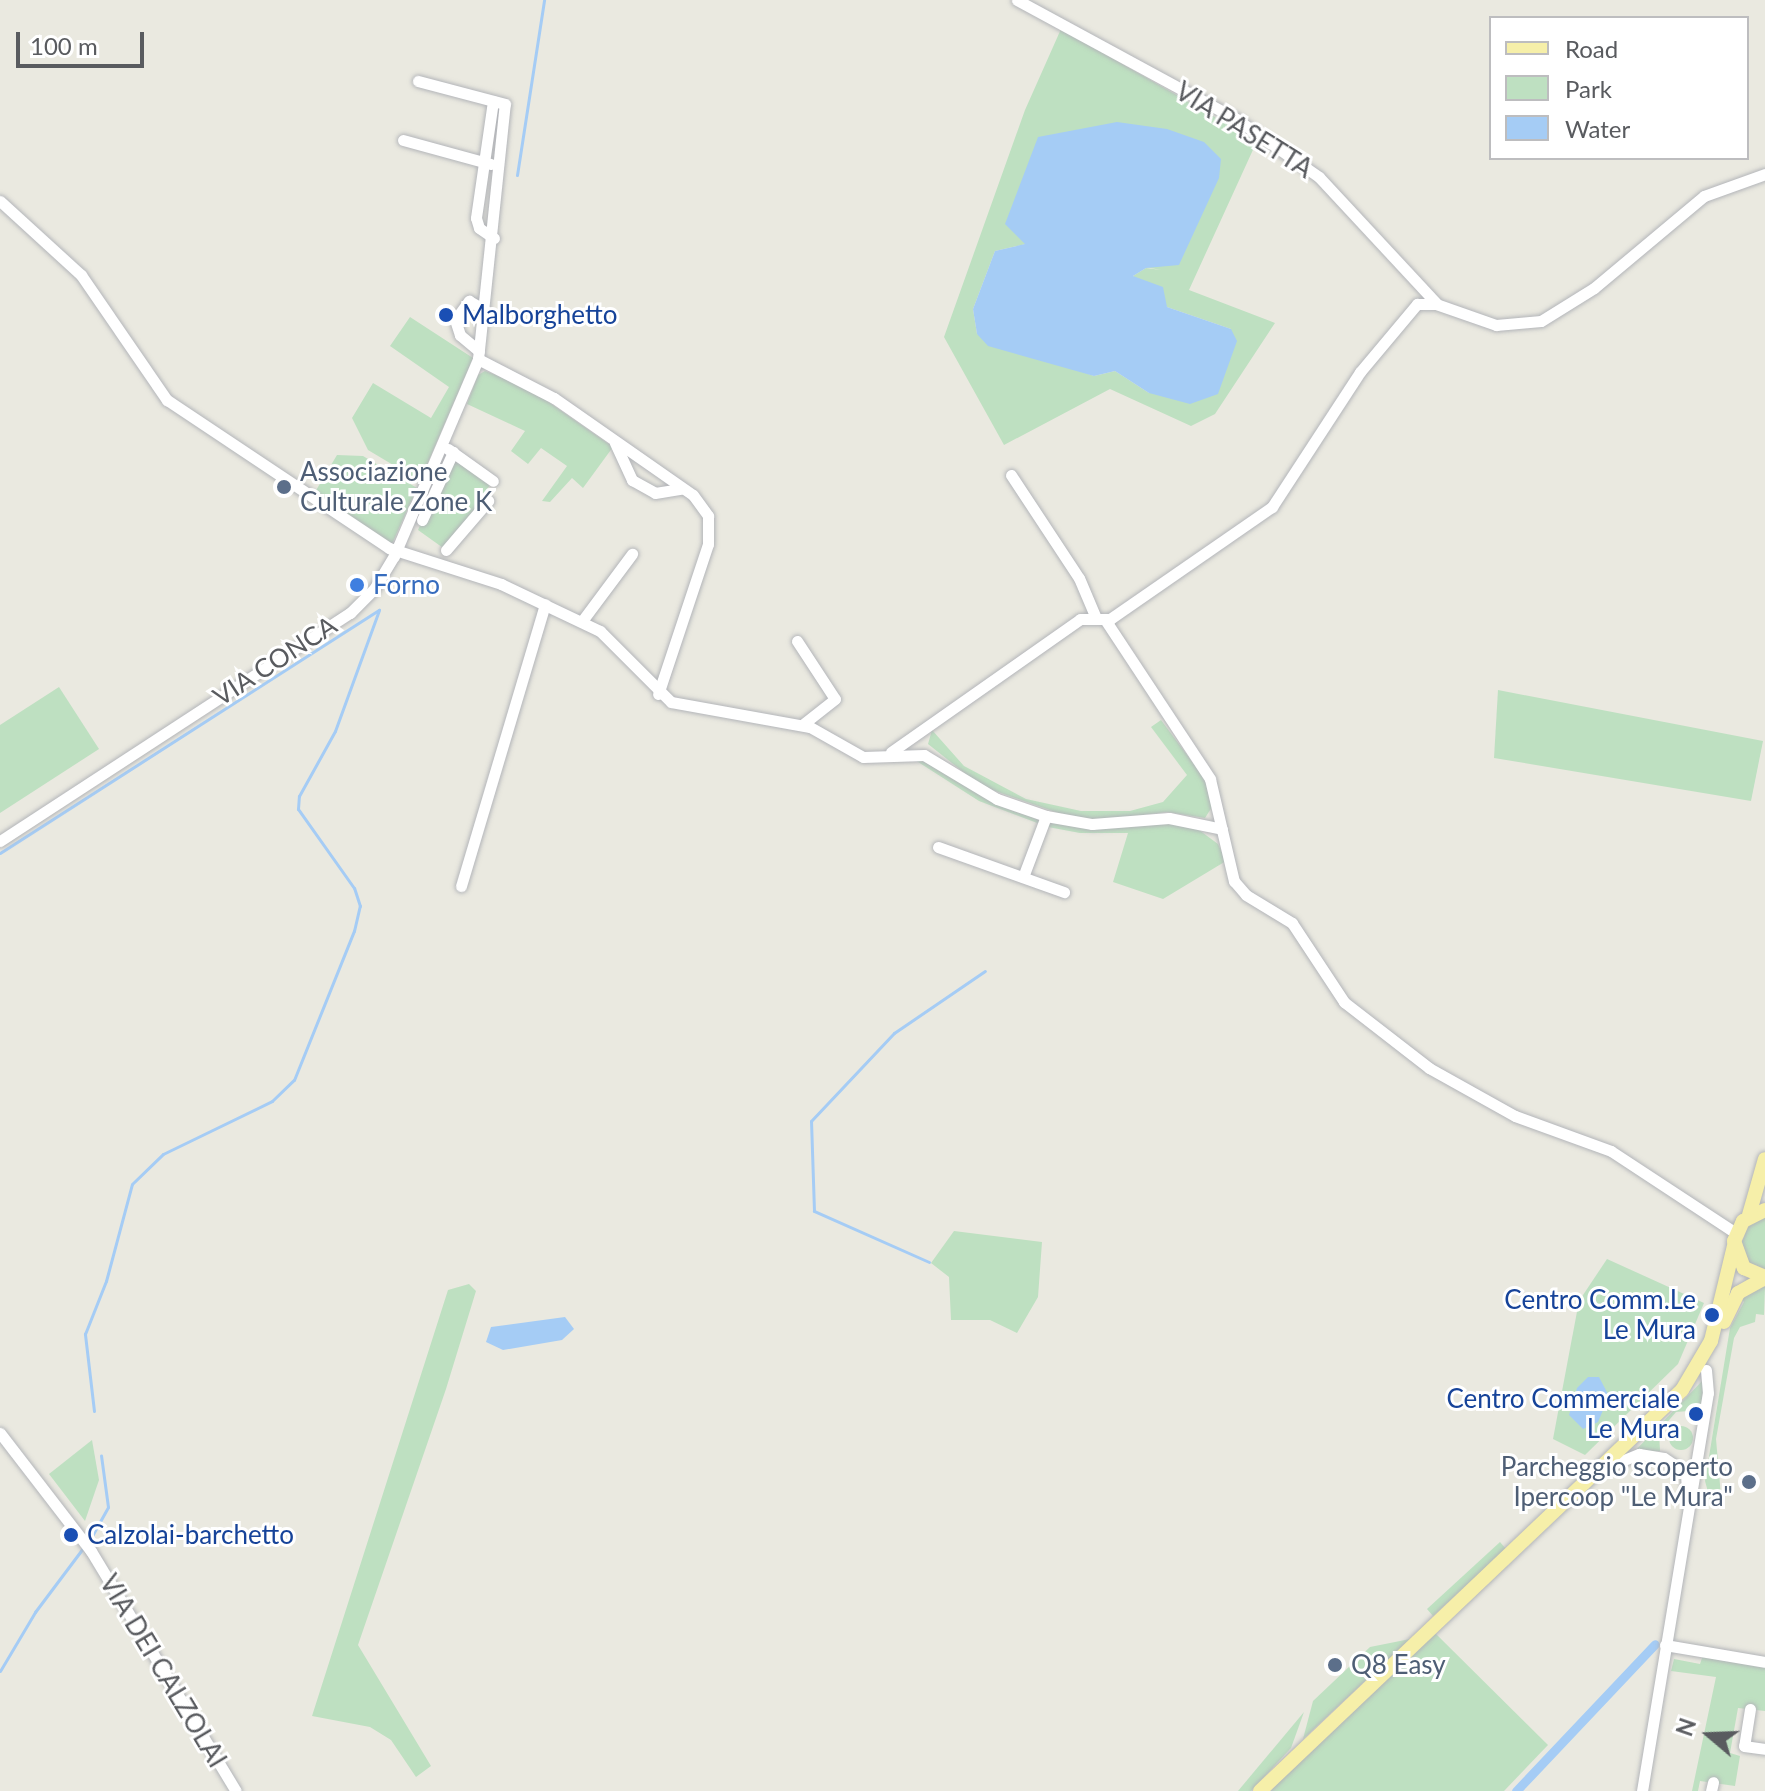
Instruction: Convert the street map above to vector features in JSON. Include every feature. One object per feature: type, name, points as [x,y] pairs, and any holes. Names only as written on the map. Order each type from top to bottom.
[{"type":"main road","points":[[1260,1791],[1539,1527],[1694,1374],[1711,1341],[1735,1240],[1749,1216],[1765,1159]]},
{"type":"main road","points":[[1749,1216],[1765,1210]]},
{"type":"main road","points":[[1539,1527],[1614,1464],[1684,1399],[1706,1370],[1731,1302],[1765,1278],[1744,1268],[1735,1240]]},
{"type":"street","name":"VIA PASETTA","points":[[1017,0],[1236,119],[1319,177],[1436,304]]},
{"type":"street","points":[[418,81],[493,101],[476,218],[479,228],[494,238]]},
{"type":"street","name":"VIA CONCA","points":[[0,841],[350,613],[374,589],[397,551],[448,449],[479,355],[494,238],[496,166],[505,104],[493,101]]},
{"type":"street","points":[[403,140],[496,166]]},
{"type":"street","points":[[879,758],[930,727],[1077,621],[1101,620],[1280,500],[1386,339],[1417,304],[1436,304],[1496,325],[1541,321],[1588,293],[1704,196],[1765,174]]},
{"type":"street","points":[[0,201],[81,275],[161,394],[397,551],[475,574],[582,621],[623,649],[658,694],[695,709],[802,725],[852,754],[879,758],[918,750]]},
{"type":"street","points":[[485,310],[469,301],[455,320],[460,335],[479,355],[539,388],[685,490],[702,506],[711,531],[658,694]]},
{"type":"street","points":[[612,440],[632,480],[655,493],[685,490]]},
{"type":"street","points":[[422,520],[448,449],[493,481]]},
{"type":"street","points":[[1011,475],[1085,588],[1101,620],[1210,779],[1239,888],[1284,915],[1328,985],[1384,1037],[1501,1110],[1611,1151],[1735,1240]]},
{"type":"street","points":[[446,550],[488,501]]},
{"type":"street","points":[[582,621],[632,554]]},
{"type":"street","points":[[461,886],[545,604]]},
{"type":"street","points":[[797,641],[835,699],[802,725]]},
{"type":"street","points":[[918,750],[930,727]]},
{"type":"street","points":[[913,738],[918,750],[997,799],[1046,816],[1092,824],[1169,818],[1222,829]]},
{"type":"street","points":[[1023,877],[1046,816]]},
{"type":"street","points":[[938,847],[1064,892]]},
{"type":"street","points":[[1642,1791],[1708,1393],[1706,1370]]},
{"type":"street","name":"VIA DEI CALZOLAI","points":[[0,1433],[91,1551],[236,1791]]},
{"type":"street","points":[[1614,1464],[1646,1454],[1675,1463],[1686,1473],[1670,1613]]},
{"type":"street","points":[[1665,1645],[1765,1662]]},
{"type":"street","points":[[1750,1709],[1744,1746],[1765,1749]]},
{"type":"green space","points":[[1061,29],[1257,141],[1189,290],[1275,323],[1215,414],[1191,426],[1110,389],[1004,445],[944,337],[1025,110]],"holes":[[[1026,244],[1161,270],[1146,268],[1133,276],[1167,307],[1231,329],[1149,393],[1115,371],[1094,376],[977,334],[973,309],[995,251]]]},
{"type":"green space","points":[[410,317],[473,358],[420,481],[368,450],[352,418],[373,383],[431,418],[449,387],[390,346]]},
{"type":"green space","points":[[485,371],[527,387],[613,447],[583,488],[572,478],[550,502],[542,501],[567,466],[541,448],[528,464],[511,451],[525,431],[467,404],[478,375]]},
{"type":"green space","points":[[453,452],[493,481],[482,496],[488,501],[446,550],[418,530]]},
{"type":"green space","points":[[337,455],[363,456],[417,488],[392,544],[315,492]]},
{"type":"green space","points":[[59,687],[99,749],[0,813],[0,725]]},
{"type":"green space","points":[[1498,690],[1763,741],[1751,801],[1494,758]]},
{"type":"green space","points":[[1161,720],[1205,779],[1212,807],[1205,818],[1167,812],[1102,820],[1067,816],[981,786],[928,744],[932,730],[964,766],[1026,799],[1081,811],[1130,811],[1163,802],[1187,775],[1151,727]]},
{"type":"green space","points":[[920,759],[1003,807],[1041,820],[1040,824],[979,801],[915,760]]},
{"type":"green space","points":[[1050,822],[1087,828],[1176,823],[1195,827],[1218,844],[1226,861],[1163,899],[1113,882],[1128,833],[1080,833],[1048,827]]},
{"type":"green space","points":[[1765,1217],[1765,1270],[1749,1262],[1742,1242],[1748,1226]]},
{"type":"green space","points":[[954,1231],[1042,1242],[1038,1297],[1017,1333],[990,1320],[951,1320],[949,1277],[931,1263]]},
{"type":"green space","points":[[1607,1259],[1704,1303],[1678,1364],[1585,1455],[1553,1439],[1579,1301]]},
{"type":"green space","points":[[469,1284],[476,1291],[446,1389],[358,1645],[431,1766],[416,1777],[391,1740],[370,1727],[312,1716],[448,1290]]},
{"type":"green space","points":[[1758,1287],[1765,1287],[1764,1315],[1756,1314],[1755,1322],[1740,1327],[1734,1338],[1716,1439],[1721,1496],[1711,1503],[1705,1481],[1730,1328],[1744,1302],[1740,1297]]},
{"type":"green space","points":[[1704,1379],[1701,1410],[1676,1412],[1659,1432],[1660,1451],[1633,1453]]},
{"type":"green space","points":[[1681,1426],[1692,1433],[1693,1438],[1686,1449],[1681,1450],[1670,1443],[1669,1438],[1676,1427]]},
{"type":"green space","points":[[92,1440],[99,1480],[85,1521],[49,1474]]},
{"type":"green space","points":[[1500,1542],[1506,1549],[1433,1616],[1427,1609]]},
{"type":"green space","points":[[1434,1632],[1548,1745],[1504,1791],[1271,1791],[1293,1763]]},
{"type":"green space","points":[[1410,1639],[1303,1739],[1313,1701],[1370,1647]]},
{"type":"green space","points":[[1703,1655],[1765,1665],[1765,1711],[1738,1708],[1730,1753],[1740,1756],[1735,1786],[1700,1781],[1698,1791],[1692,1791],[1716,1677],[1671,1671],[1674,1659],[1700,1664]]},
{"type":"green space","points":[[1304,1712],[1291,1748],[1251,1791],[1238,1791]]},
{"type":"water","points":[[1117,122],[1167,129],[1204,142],[1221,159],[1219,178],[1179,265],[1146,268],[1133,276],[1163,287],[1167,307],[1231,329],[1237,341],[1218,394],[1190,404],[1149,393],[1115,371],[1094,376],[988,346],[977,334],[973,309],[995,251],[1025,244],[1005,224],[1038,137]]},
{"type":"water","points":[[565,1317],[574,1329],[562,1340],[503,1350],[486,1342],[491,1327]]},
{"type":"water","points":[[1588,1377],[1599,1377],[1609,1396],[1598,1422],[1583,1429],[1569,1415],[1577,1388]]},
{"type":"waterway","points":[[517,175],[544,0]]},
{"type":"waterway","points":[[0,853],[379,610]]},
{"type":"waterway","points":[[94,1411],[85,1334],[106,1281],[132,1184],[163,1154],[272,1101],[294,1080],[354,931],[360,906],[354,888],[298,809],[299,796],[335,731],[379,610]]},
{"type":"waterway","points":[[929,1262],[814,1211],[811,1121],[894,1033],[985,971]]},
{"type":"waterway","points":[[88,1543],[108,1507],[101,1455]]},
{"type":"waterway","points":[[0,1671],[35,1612],[83,1548]]},
{"type":"waterway","points":[[1516,1791],[1655,1644]]},
{"type":"place","name":"Malborghetto","points":[[446,315]]},
{"type":"place","name":"Associazione Culturale Zone K","points":[[284,487]]},
{"type":"place","name":"Forno","points":[[357,585]]},
{"type":"place","name":"Centro Comm.Le Le Mura","points":[[1712,1315]]},
{"type":"place","name":"Centro Commerciale Le Mura","points":[[1696,1414]]},
{"type":"place","name":"Parcheggio scoperto Ipercoop \"Le Mura\"","points":[[1749,1482]]},
{"type":"place","name":"Calzolai-barchetto","points":[[71,1535]]},
{"type":"place","name":"Q8 Easy","points":[[1335,1665]]}]
